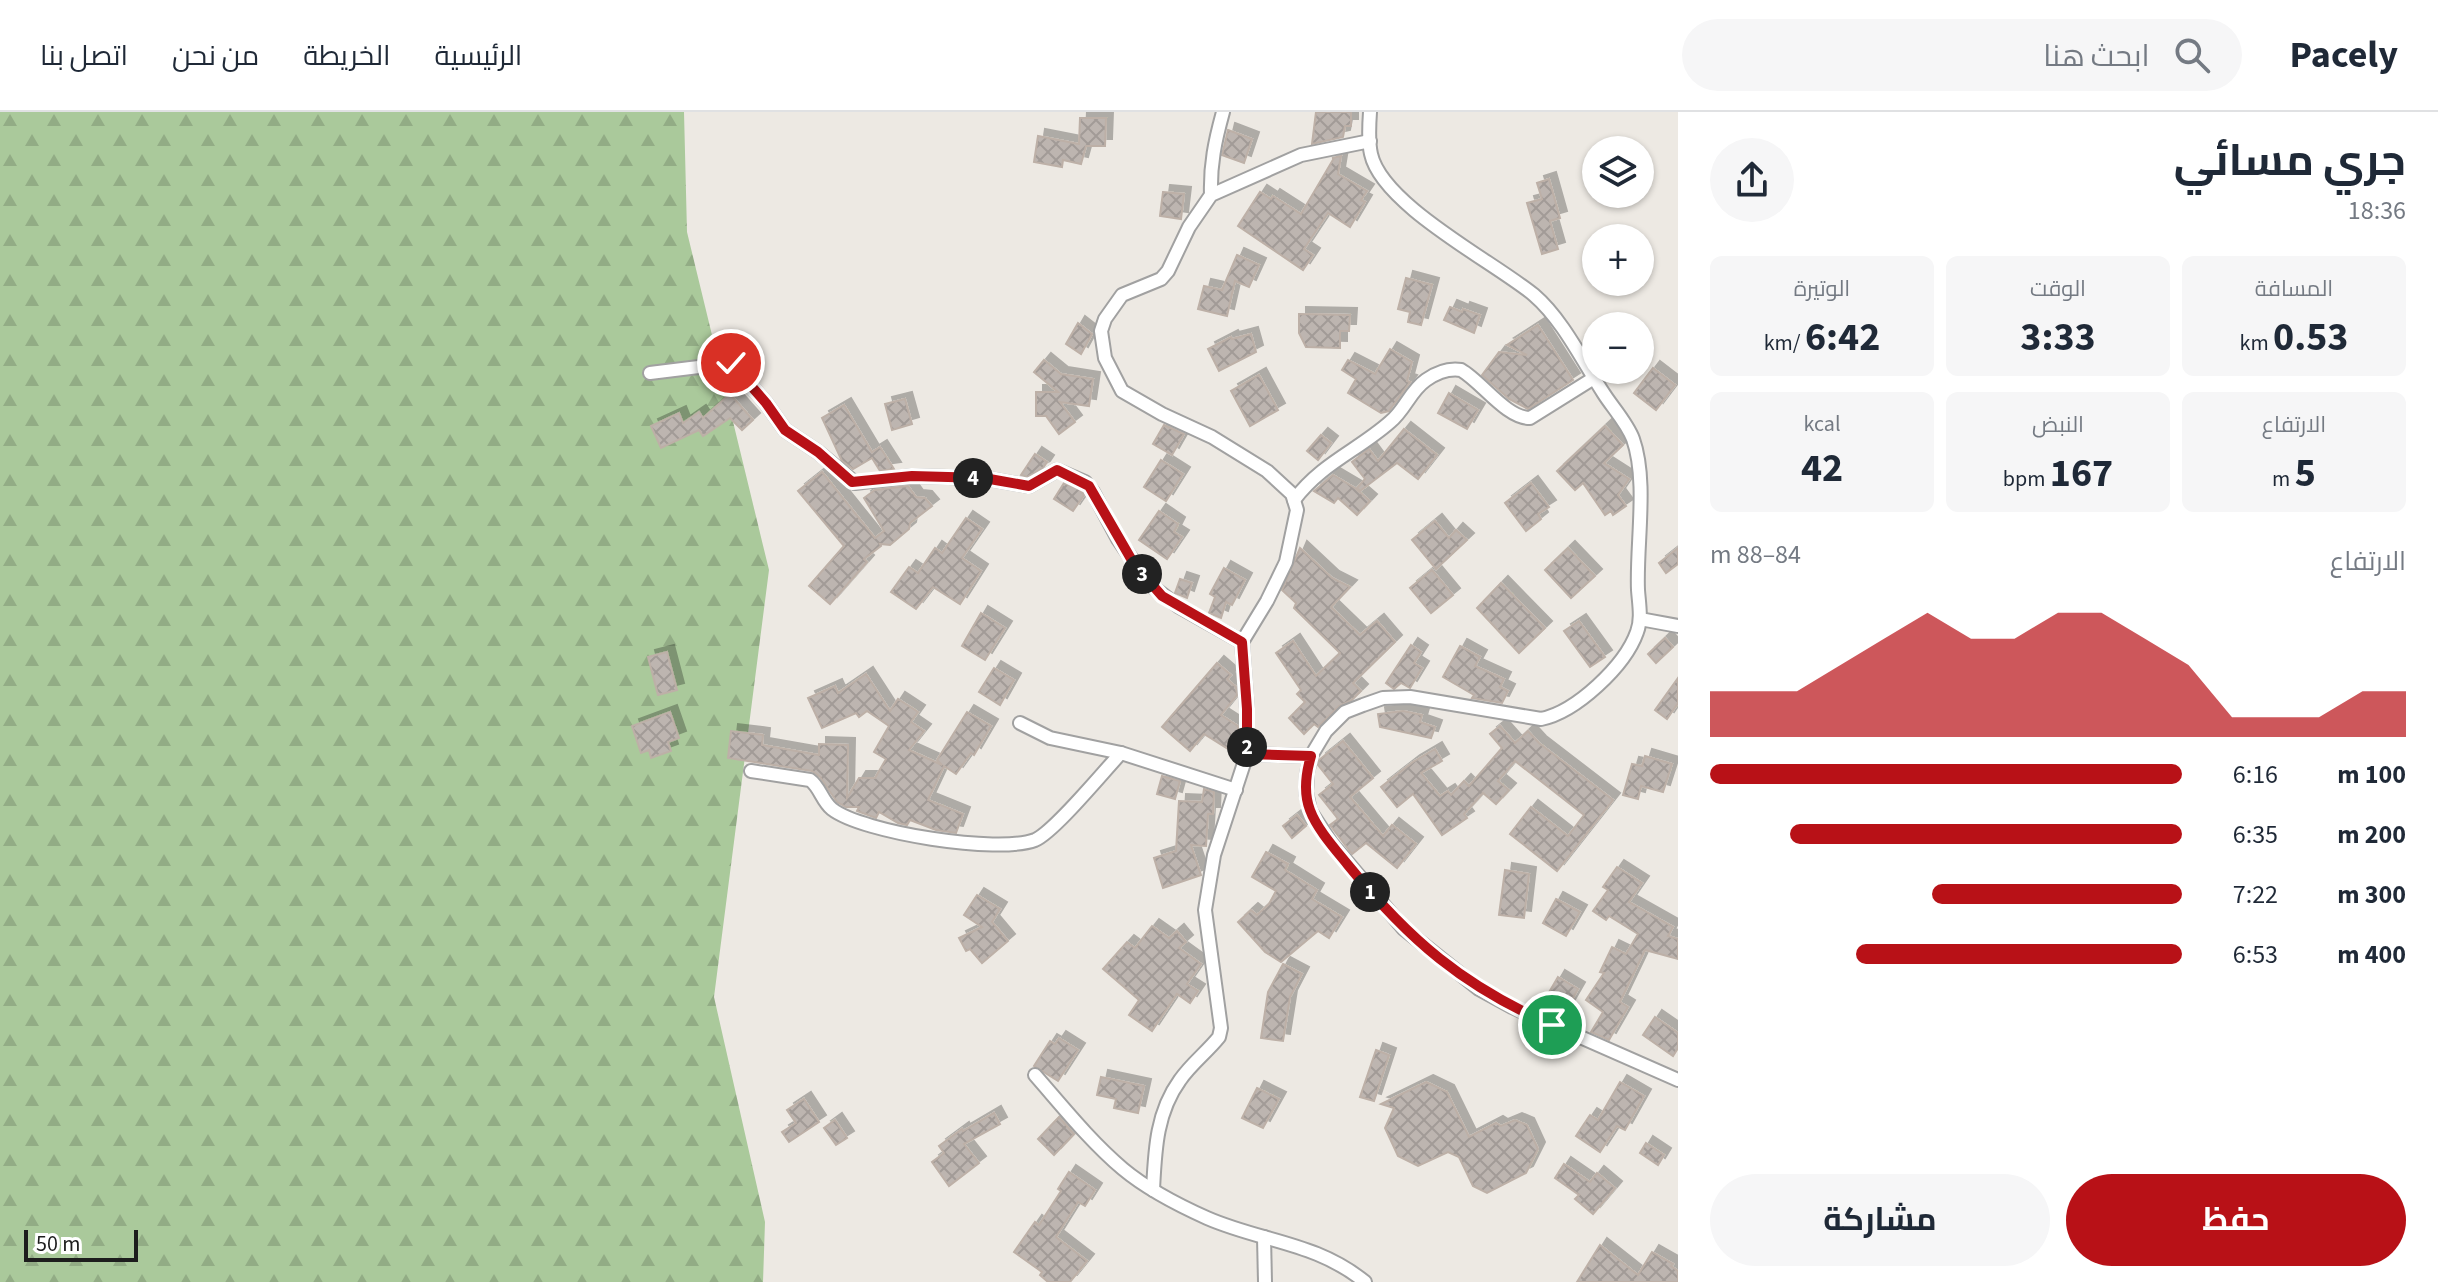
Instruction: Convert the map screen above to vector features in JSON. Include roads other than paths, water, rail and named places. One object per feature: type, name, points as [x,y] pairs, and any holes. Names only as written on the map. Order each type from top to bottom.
[{"type":"street","points":[[1211,195],[1212,148],[1223,112]]},
{"type":"street","points":[[1370,112],[1371,157],[1397,193],[1431,224],[1534,296],[1548,310],[1582,360]]},
{"type":"street","points":[[1153,1190],[1163,1109],[1180,1080],[1219,1037],[1221,1028],[1205,910],[1214,855],[1247,754],[1242,642],[1286,562],[1297,510],[1287,489],[1267,471],[1212,437],[1122,391],[1105,358],[1101,331],[1114,303],[1122,295],[1161,279],[1168,271],[1189,227],[1211,195],[1301,155],[1370,141]]},
{"type":"street","points":[[650,373],[731,363],[785,430],[818,452],[852,482],[912,476],[984,478],[1029,486],[1053,470],[1060,471],[1089,486],[1134,564],[1162,596],[1242,642]]},
{"type":"street","points":[[1294,500],[1317,473],[1388,425],[1415,389],[1440,372],[1461,370],[1477,380],[1512,413],[1523,418],[1530,418],[1584,384]]},
{"type":"street","points":[[1598,384],[1632,436],[1638,456],[1640,619],[1637,633],[1620,660],[1595,688],[1557,716],[1541,719],[1410,697],[1383,698],[1345,712],[1326,731],[1311,756],[1306,792],[1310,811],[1331,843],[1404,929],[1479,989],[1512,1007],[1678,1080]]},
{"type":"street","points":[[1640,619],[1678,626]]},
{"type":"street","points":[[1020,723],[1050,738],[1121,753],[1236,790]]},
{"type":"street","points":[[751,771],[810,780],[830,807],[877,828],[926,838],[1019,843],[1035,840],[1053,827],[1121,753]]},
{"type":"street","points":[[1247,754],[1311,756]]},
{"type":"street","points":[[1035,1075],[1123,1169],[1153,1190],[1209,1219],[1332,1258],[1365,1282]]},
{"type":"street","points":[[1264,1237],[1265,1282]]}]
